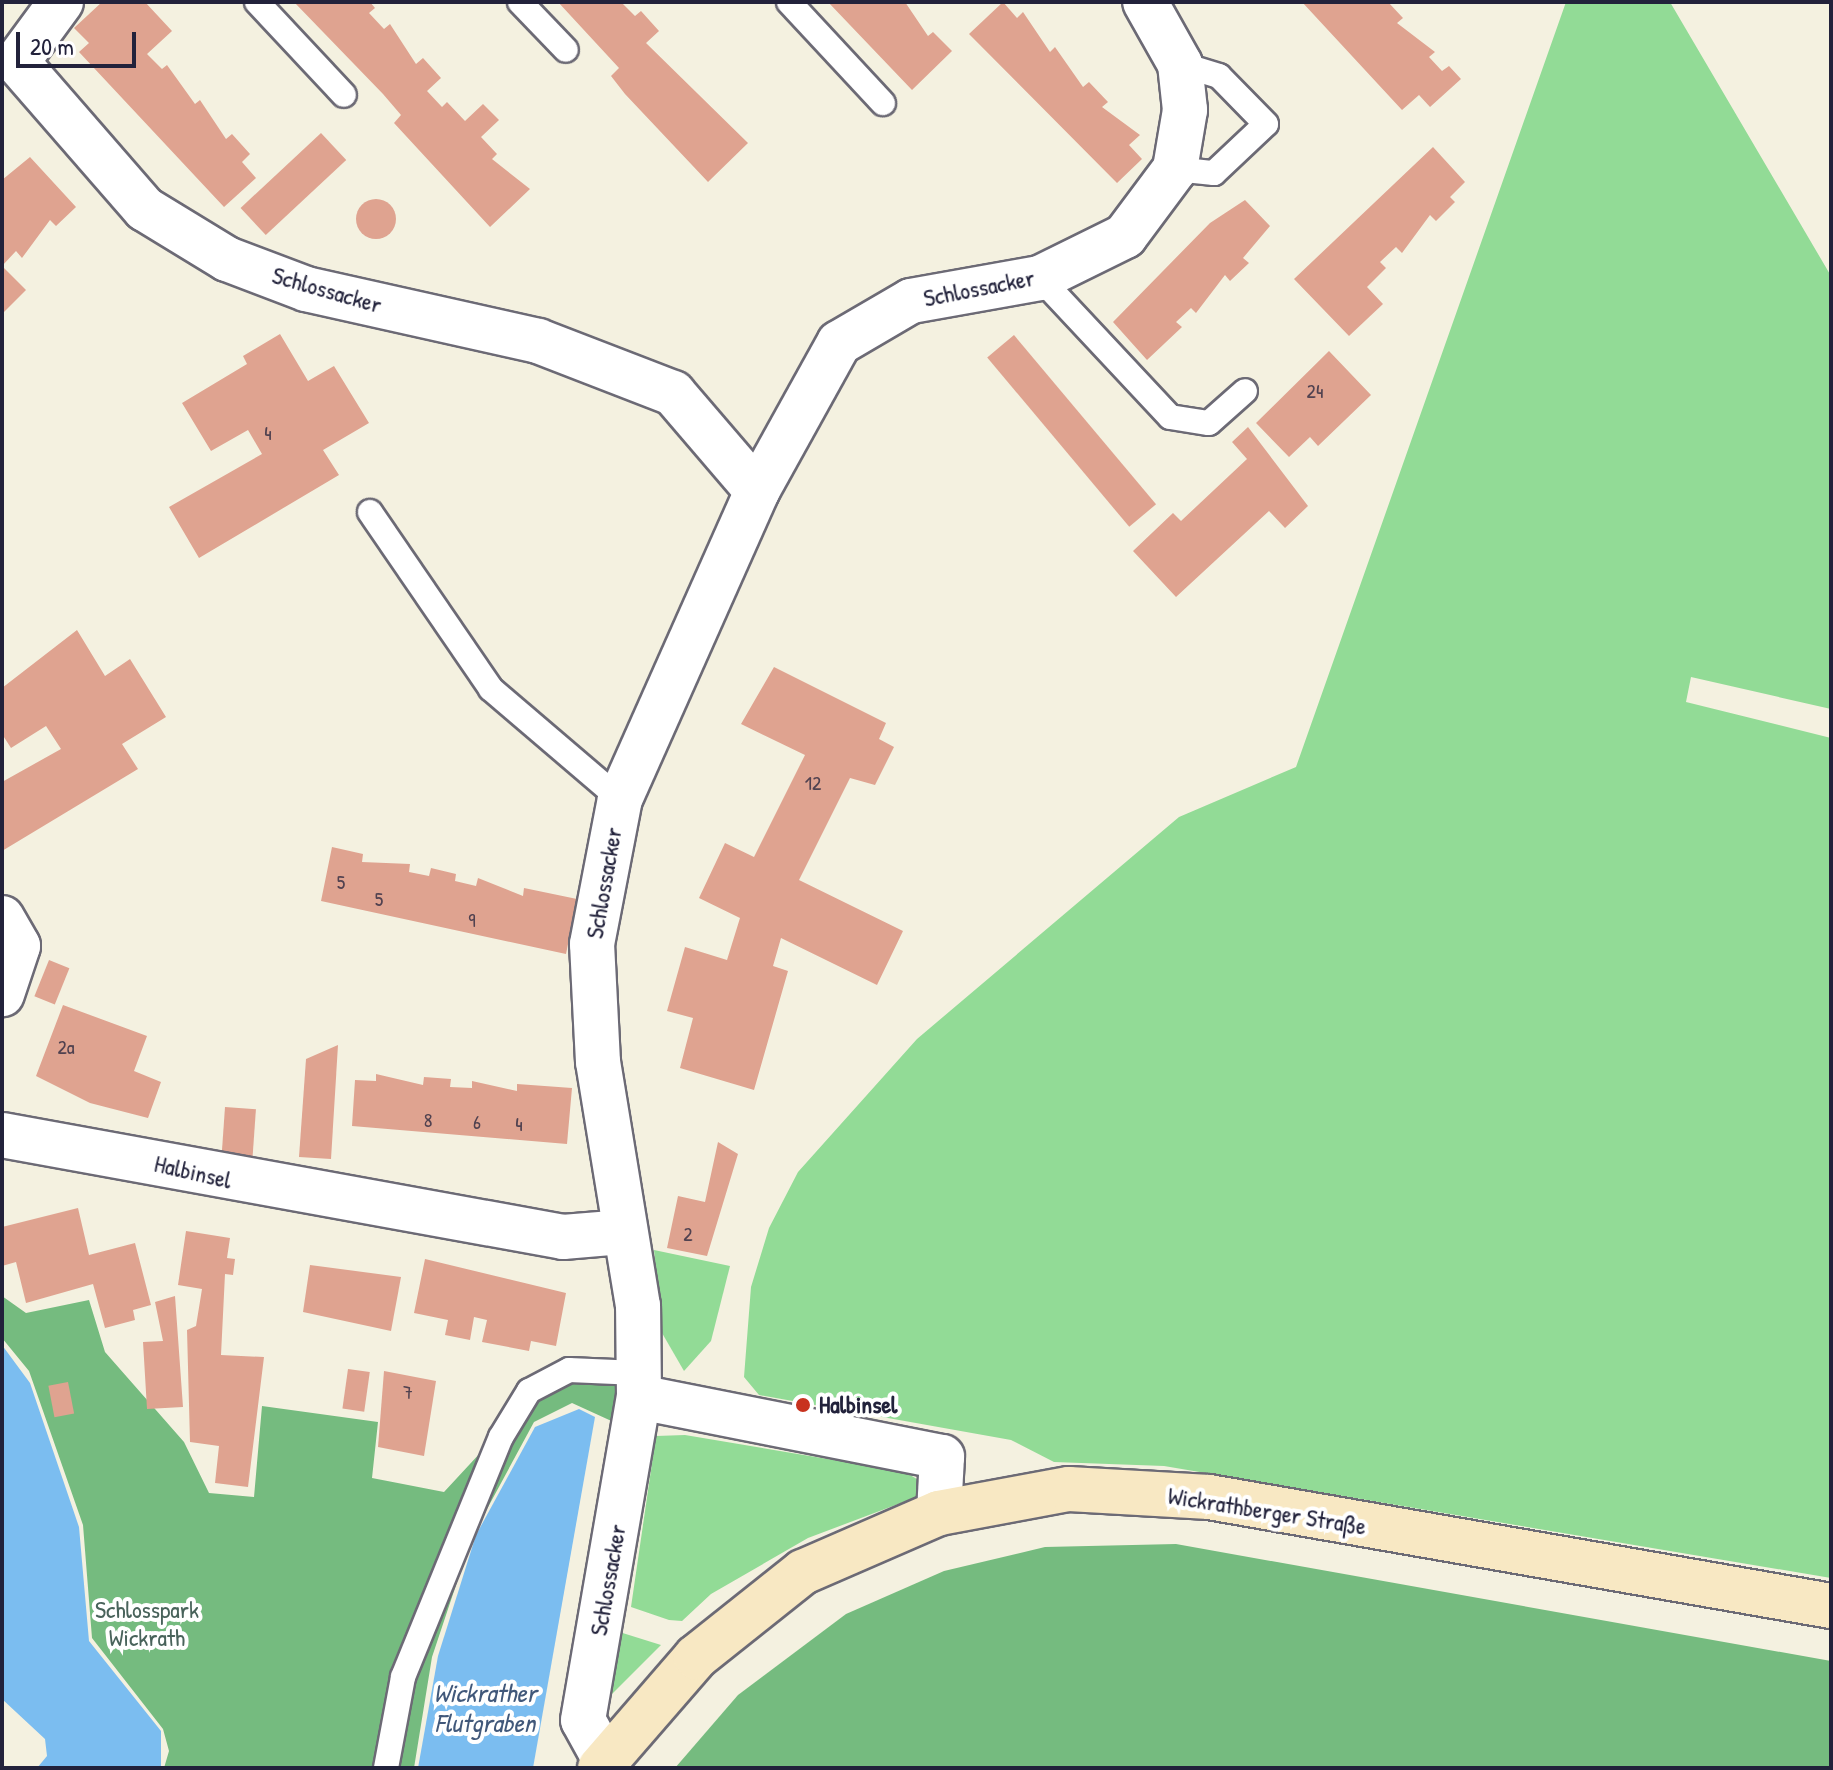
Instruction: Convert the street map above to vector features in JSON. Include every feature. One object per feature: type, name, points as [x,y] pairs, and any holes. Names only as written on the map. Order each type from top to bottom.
[{"type":"main road","name":"Wickrathberger Straße","points":[[602,1763],[696,1657],[803,1572],[939,1513],[1069,1489],[1209,1497],[1831,1606]]},
{"type":"street","name":"Schlossacker","points":[[61,2],[10,69],[145,209],[227,259],[306,289],[605,362],[673,393],[757,491]]},
{"type":"street","name":"Schlossacker","points":[[602,1763],[583,1720],[638,1385],[638,1306],[622,1232],[598,1062],[592,944],[620,799],[757,491],[839,343],[911,301],[1040,278],[1125,236],[1175,169],[1185,110],[1180,64],[1145,2]]},
{"type":"street","points":[[2,918],[18,946],[2,994]]},
{"type":"street","name":"Halbinsel","points":[[2,1135],[563,1237],[622,1232]]},
{"type":"street","points":[[638,1385],[942,1457],[939,1513]]},
{"type":"lane","points":[[257,2],[344,95]]},
{"type":"lane","points":[[520,2],[566,50]]},
{"type":"lane","points":[[789,2],[883,103]]},
{"type":"lane","points":[[1175,169],[1214,173],[1266,124],[1219,76],[1180,64]]},
{"type":"lane","points":[[1040,278],[1170,417],[1209,423],[1245,391]]},
{"type":"lane","points":[[370,512],[491,689],[620,799]]},
{"type":"lane","points":[[386,1768],[403,1677],[501,1437],[529,1391],[569,1370],[638,1385]]},
{"type":"green space","points":[[1566,2],[1670,2],[1831,276],[1831,709],[1691,677],[1686,702],[1831,738],[1831,1578],[1164,1466],[1054,1462],[1011,1440],[759,1395],[744,1377],[751,1287],[769,1228],[798,1172],[917,1039],[1179,817],[1296,767]]},
{"type":"green space","points":[[654,1250],[730,1266],[711,1341],[684,1371],[662,1333]]},
{"type":"green space","name":"Schlosspark Wickrath","points":[[2,1296],[26,1313],[89,1300],[105,1352],[184,1442],[209,1493],[254,1497],[262,1406],[378,1422],[372,1478],[444,1492],[532,1397],[570,1377],[620,1382],[618,1424],[572,1403],[534,1422],[474,1533],[432,1657],[414,1768],[164,1768],[169,1751],[163,1729],[92,1638],[83,1525],[29,1371],[2,1338]]},
{"type":"green space","points":[[685,1435],[905,1472],[927,1485],[922,1495],[808,1538],[711,1594],[682,1621],[669,1620],[631,1607],[656,1436]]},
{"type":"green space","points":[[1176,1544],[1831,1661],[1831,1768],[675,1768],[738,1695],[846,1614],[944,1571],[1045,1547]]},
{"type":"green space","points":[[613,1630],[661,1645],[607,1699]]},
{"type":"water","points":[[2,1345],[30,1383],[79,1527],[89,1641],[161,1731],[161,1768],[37,1768],[47,1756],[45,1739],[2,1699]]},
{"type":"water","name":"Wickrather Flutgraben","points":[[579,1409],[595,1417],[533,1768],[418,1768],[438,1656],[476,1535],[535,1427]]},
{"type":"building","points":[[102,2],[145,2],[172,31],[147,54],[162,69],[167,65],[195,104],[200,100],[226,139],[232,134],[250,154],[242,162],[256,178],[224,207],[79,52],[89,43],[74,28]]},
{"type":"building","points":[[294,2],[370,2],[375,8],[369,13],[384,29],[390,24],[416,64],[423,58],[441,78],[427,91],[442,107],[447,102],[465,121],[483,104],[499,120],[481,137],[497,154],[492,159],[530,189],[490,227],[394,123],[401,115],[383,94]]},
{"type":"building","points":[[558,2],[621,2],[635,16],[641,11],[659,31],[646,43],[748,143],[708,182],[625,94],[611,76],[619,68]]},
{"type":"building","points":[[828,2],[905,2],[928,36],[933,32],[952,51],[912,90]]},
{"type":"building","points":[[1003,2],[1017,18],[1023,12],[1050,52],[1055,47],[1083,87],[1089,82],[1108,102],[1102,107],[1140,135],[1129,145],[1142,159],[1117,183],[969,34]]},
{"type":"building","points":[[1302,2],[1388,2],[1403,18],[1397,23],[1435,52],[1429,57],[1442,71],[1449,66],[1461,79],[1430,107],[1419,95],[1402,110]]},
{"type":"building","points":[[321,133],[346,160],[266,235],[241,208]]},
{"type":"building","points":[[1433,147],[1465,182],[1450,197],[1455,202],[1436,221],[1430,215],[1402,253],[1396,247],[1380,262],[1386,268],[1367,287],[1383,304],[1349,336],[1294,279]]},
{"type":"building","points":[[30,157],[76,207],[56,226],[50,220],[22,258],[16,251],[2,266],[2,180]]},
{"type":"building","points":[[376,199],[390,205],[396,219],[390,233],[376,239],[362,233],[356,219],[362,205]]},
{"type":"building","points":[[1245,200],[1270,226],[1243,258],[1249,263],[1230,281],[1225,275],[1196,313],[1191,308],[1176,322],[1182,327],[1147,360],[1113,322],[1210,223]]},
{"type":"building","points":[[2,266],[26,290],[2,314]]},
{"type":"building","points":[[280,334],[308,381],[334,366],[369,423],[323,450],[339,475],[199,558],[169,507],[262,454],[248,430],[211,451],[182,403],[247,364],[243,356]]},
{"type":"building","points":[[1014,335],[1156,504],[1129,527],[987,357]]},
{"type":"building","points":[[1329,351],[1371,395],[1318,446],[1310,437],[1289,457],[1256,423]]},
{"type":"building","points":[[1248,427],[1308,506],[1285,528],[1269,511],[1176,597],[1133,551],[1173,513],[1181,521],[1247,459],[1232,442]]},
{"type":"building","points":[[77,630],[105,676],[130,659],[166,717],[122,744],[138,769],[2,851],[2,782],[61,749],[46,726],[11,748],[2,734],[2,688]]},
{"type":"building","points":[[774,667],[886,723],[879,739],[894,747],[875,785],[850,778],[799,880],[903,931],[877,985],[781,938],[773,966],[788,971],[754,1090],[680,1068],[693,1018],[667,1011],[685,947],[727,960],[740,918],[699,898],[725,843],[754,857],[805,755],[741,724]]},
{"type":"building","points":[[332,847],[363,854],[362,862],[410,864],[409,872],[429,876],[431,868],[456,874],[455,881],[476,886],[478,878],[523,896],[524,888],[577,899],[566,954],[321,901]]},
{"type":"building","points":[[49,960],[69,968],[55,1004],[34,996]]},
{"type":"building","points":[[63,1005],[147,1036],[134,1071],[161,1082],[148,1118],[90,1103],[36,1076]]},
{"type":"building","points":[[338,1045],[331,1159],[299,1157],[306,1059]]},
{"type":"building","points":[[376,1074],[423,1085],[424,1077],[451,1079],[450,1087],[472,1088],[472,1081],[517,1091],[517,1084],[572,1088],[567,1144],[352,1126],[355,1080],[376,1081]]},
{"type":"building","points":[[225,1107],[256,1109],[252,1160],[221,1158]]},
{"type":"building","points":[[718,1142],[738,1154],[707,1256],[667,1248],[678,1196],[705,1202]]},
{"type":"building","points":[[78,1208],[89,1255],[135,1243],[151,1305],[133,1310],[135,1320],[105,1328],[93,1284],[26,1303],[16,1262],[2,1266],[2,1227]]},
{"type":"building","points":[[186,1231],[230,1238],[227,1258],[235,1259],[233,1275],[225,1274],[221,1355],[264,1357],[248,1487],[215,1483],[219,1446],[190,1442],[187,1330],[196,1326],[202,1289],[178,1285]]},
{"type":"building","points":[[425,1259],[566,1293],[556,1346],[531,1341],[529,1351],[482,1342],[487,1320],[474,1317],[470,1340],[445,1335],[448,1320],[414,1313]]},
{"type":"building","points":[[310,1265],[401,1277],[391,1331],[303,1312]]},
{"type":"building","points":[[175,1296],[183,1407],[147,1409],[143,1342],[163,1341],[155,1302]]},
{"type":"building","points":[[348,1369],[370,1372],[364,1412],[342,1409]]},
{"type":"building","points":[[384,1371],[436,1381],[424,1456],[378,1447]]},
{"type":"building","points":[[68,1382],[74,1413],[54,1417],[48,1386]]},
{"type":"place","name":"Halbinsel","points":[[803,1405]]}]
